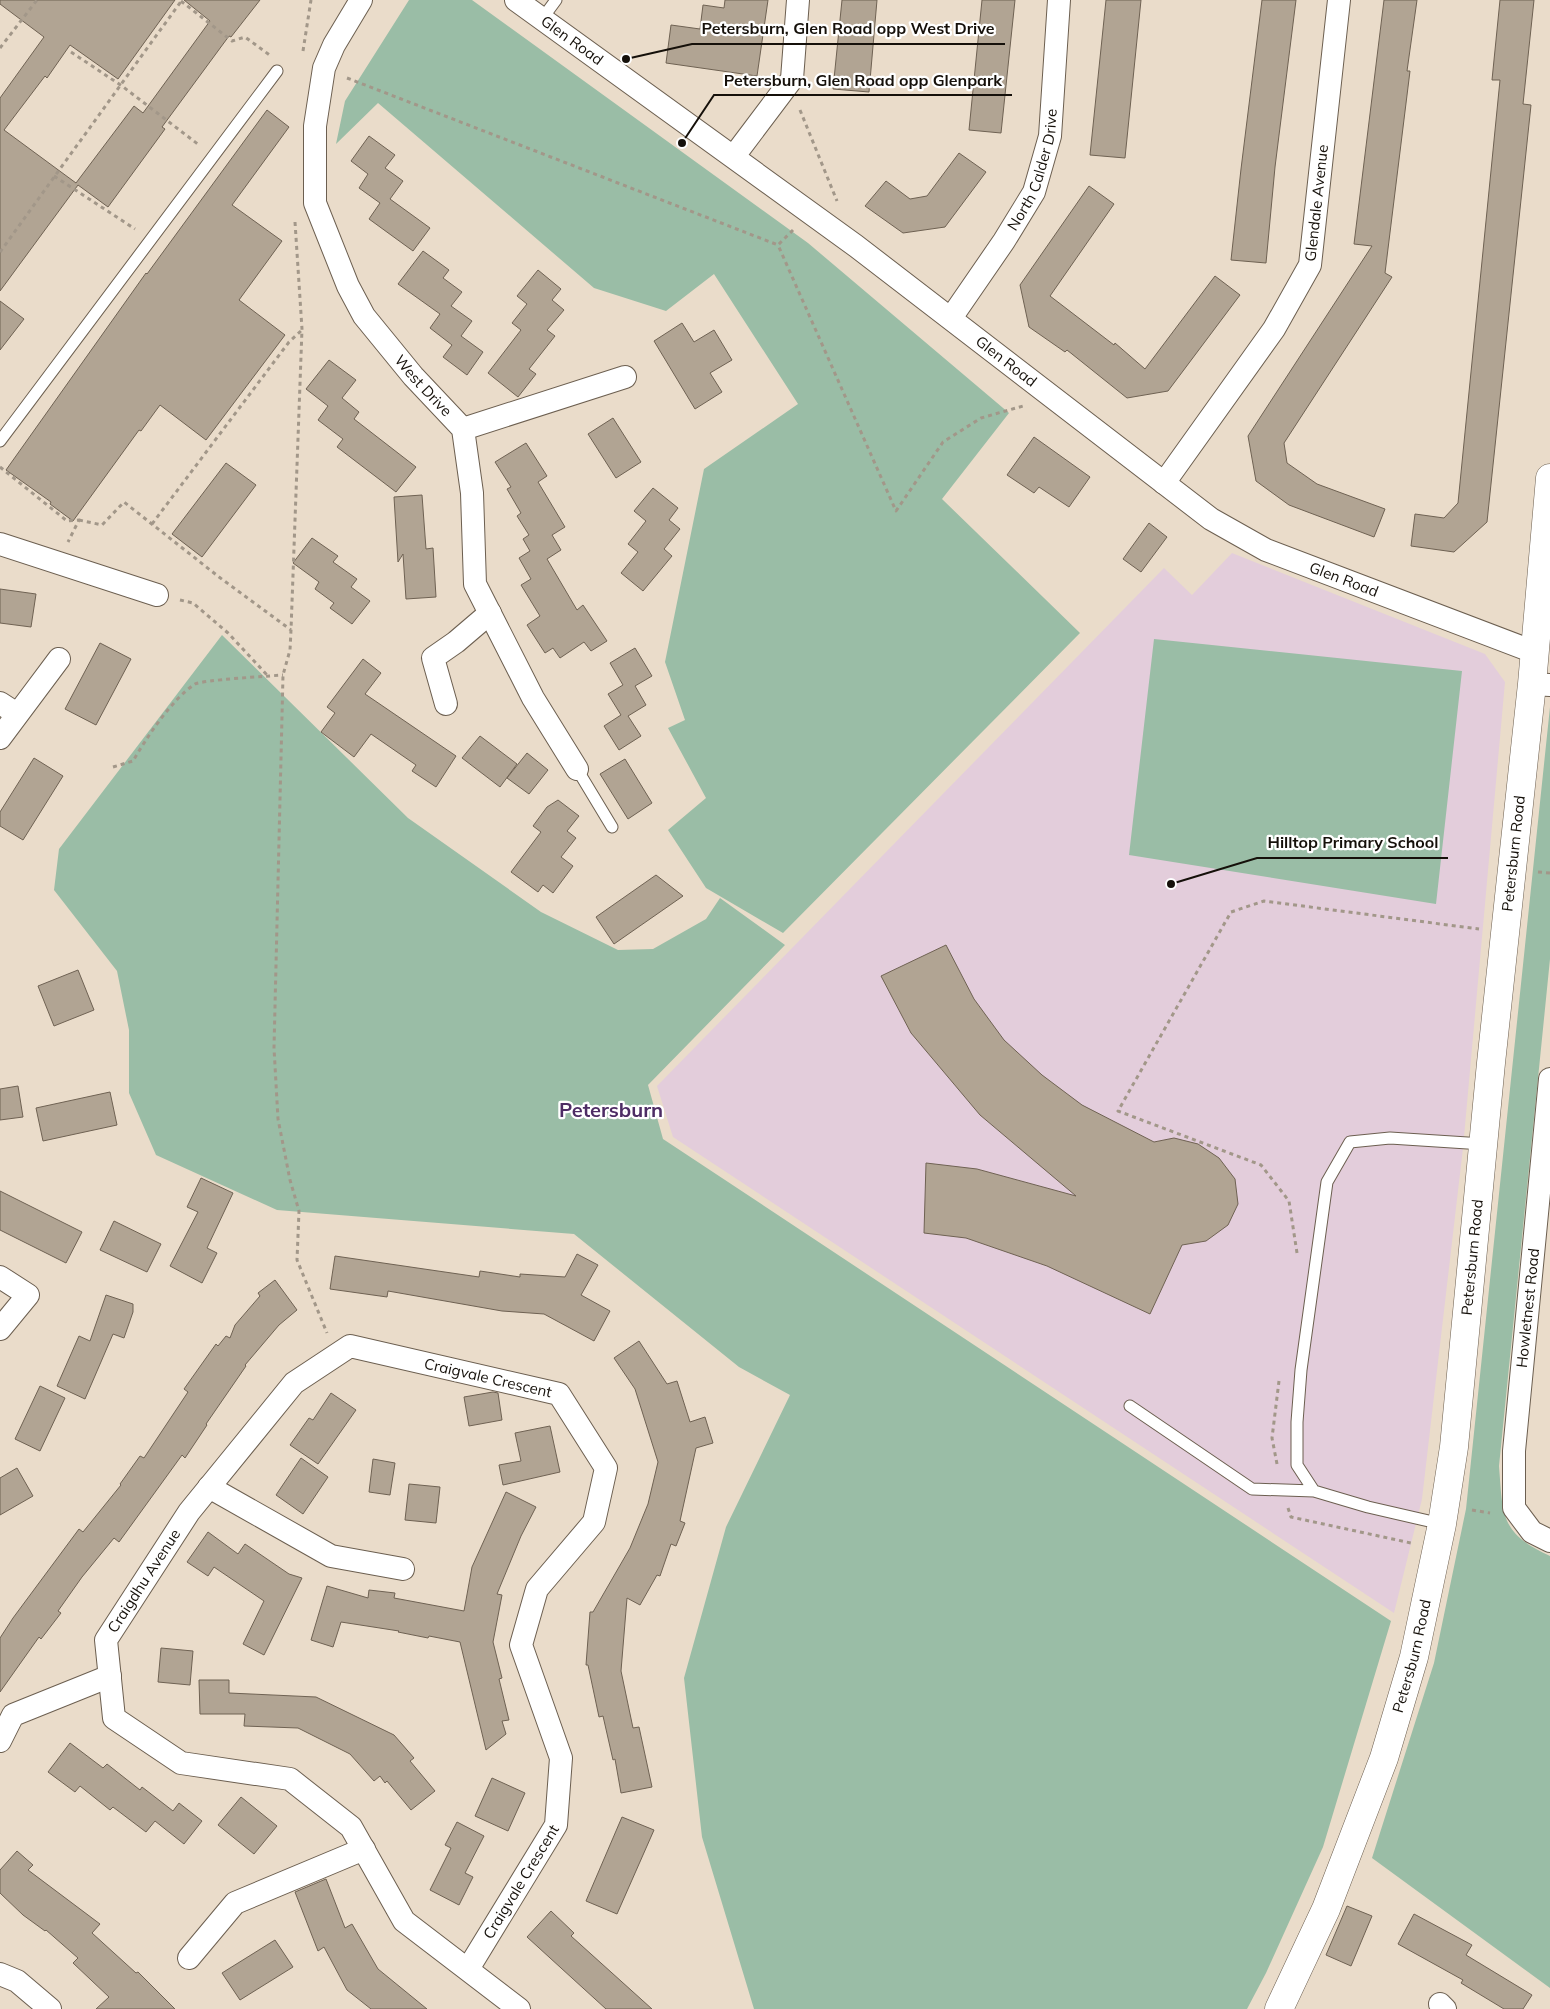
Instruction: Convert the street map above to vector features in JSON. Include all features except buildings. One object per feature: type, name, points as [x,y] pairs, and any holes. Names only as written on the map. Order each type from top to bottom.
[{"type":"main road","name":"Petersburn Road","points":[[1279,2009],[1326,1909],[1384,1758],[1414,1657],[1439,1537],[1454,1448],[1505,932],[1541,684],[1534,652],[1550,478]]},
{"type":"street","name":"West Drive","points":[[361,0],[334,45],[324,68],[315,126],[315,203],[348,286],[364,316],[413,376],[463,429],[472,493],[475,584],[532,698],[577,769]]},
{"type":"street","name":"Glen Road","points":[[516,0],[810,212],[951,318],[1051,398],[1211,519],[1266,550],[1534,652]]},
{"type":"street","points":[[734,156],[792,79],[798,0]]},
{"type":"street","name":"North Calder Drive","points":[[951,318],[1004,241],[1034,192],[1050,136],[1060,0]]},
{"type":"street","name":"Glendale Avenue","points":[[1164,483],[1274,329],[1310,265],[1340,0]]},
{"type":"street","points":[[463,429],[625,377]]},
{"type":"street","points":[[0,544],[157,595]]},
{"type":"street","points":[[446,704],[433,658],[456,642],[490,613]]},
{"type":"street","points":[[0,738],[9,709],[59,659]]},
{"type":"street","name":"Howletnest Road","points":[[1541,1537],[1514,1508],[1514,1451],[1550,1079]]},
{"type":"street","points":[[0,1277],[28,1296],[0,1328]]},
{"type":"street","name":"Craigvale Crescent","points":[[294,1383],[350,1346],[559,1394],[606,1468],[594,1522],[538,1589],[521,1645],[561,1758],[556,1825],[468,1969]]},
{"type":"street","name":"Craigdhu Avenue","points":[[294,1383],[189,1512],[106,1640],[114,1718],[181,1763],[290,1779],[351,1827],[404,1921],[519,2009]]},
{"type":"street","points":[[209,1486],[331,1556],[403,1569]]},
{"type":"street","points":[[0,1741],[13,1715],[110,1676]]},
{"type":"street","points":[[189,1958],[235,1903],[364,1850]]},
{"type":"street","points":[[0,1974],[17,1981],[50,2009]]},
{"type":"lane","points":[[542,19],[556,0]]},
{"type":"lane","points":[[0,440],[215,155],[277,66]]},
{"type":"lane","points":[[577,769],[612,827]]},
{"type":"lane","points":[[1314,1491],[1297,1465],[1297,1422],[1301,1370],[1327,1182],[1350,1142],[1390,1138],[1484,1144]]},
{"type":"lane","points":[[1130,1406],[1252,1490],[1314,1491],[1368,1507],[1439,1537]]},
{"type":"path","points":[[0,48],[37,0]]},
{"type":"path","points":[[0,252],[122,86],[182,0],[232,41],[245,37],[277,66]]},
{"type":"path","points":[[304,57],[303,49],[311,0]]},
{"type":"path","points":[[303,49],[324,68],[778,245],[896,511],[943,442],[981,418],[1051,398]]},
{"type":"path","points":[[70,52],[122,86],[192,140],[215,155]]},
{"type":"path","points":[[792,75],[802,117],[841,209]]},
{"type":"path","points":[[54,176],[151,239]]},
{"type":"path","points":[[778,245],[810,212]]},
{"type":"path","points":[[294,217],[302,329],[290,650],[283,675],[274,1048],[278,1119],[290,1180],[299,1211],[297,1260],[336,1355]]},
{"type":"path","points":[[152,524],[289,342],[302,329]]},
{"type":"path","points":[[0,467],[67,521],[79,520],[102,525],[124,502],[219,577],[291,630]]},
{"type":"path","points":[[57,562],[79,520]]},
{"type":"path","points":[[157,595],[193,603],[228,632],[269,676]]},
{"type":"path","points":[[113,767],[133,761],[148,736],[166,712],[196,683],[283,675]]},
{"type":"path","points":[[1533,871],[1550,873]]},
{"type":"path","points":[[1297,1254],[1289,1201],[1261,1165],[1118,1111],[1231,912],[1264,901],[1505,932]]},
{"type":"path","points":[[1280,1379],[1272,1438],[1282,1490],[1291,1517],[1439,1537]]},
{"type":"path","points":[[1466,1509],[1494,1513]]},
{"type":"shaded area","points":[[1232,553],[1485,654],[1505,682],[1463,1148],[1422,1499],[1394,1613],[673,1137],[657,1086],[1164,568],[1192,595]]},
{"type":"green space","points":[[409,0],[472,0],[808,243],[1009,413],[942,499],[1080,633],[783,933],[706,888],[668,830],[706,798],[668,728],[685,720],[665,662],[704,469],[798,404],[714,274],[666,311],[594,288],[378,103],[336,144],[345,101]]},
{"type":"green space","points":[[222,635],[408,818],[541,912],[618,950],[653,949],[706,919],[720,898],[785,945],[648,1085],[663,1139],[1391,1621],[1323,1847],[1266,1973],[1247,2009],[754,2009],[702,1837],[684,1678],[726,1527],[790,1395],[739,1367],[574,1234],[277,1210],[156,1155],[129,1093],[129,1030],[117,971],[54,890],[59,849]]},
{"type":"green space","points":[[1154,639],[1462,671],[1436,904],[1129,855]]},
{"type":"green space","points":[[1550,707],[1550,959],[1499,1466],[1502,1498],[1507,1521],[1513,1531],[1522,1539],[1550,1556],[1550,1988],[1372,1858],[1434,1663],[1466,1509]]},
{"type":"place","name":"Petersburn, Glen Road opp West Drive","points":[[626,59]]},
{"type":"place","name":"Petersburn, Glen Road opp Glenpark","points":[[682,143]]},
{"type":"place","name":"Hilltop Primary School","points":[[1171,884]]},
{"type":"district","name":"Petersburn","points":[[611,1110]]}]
